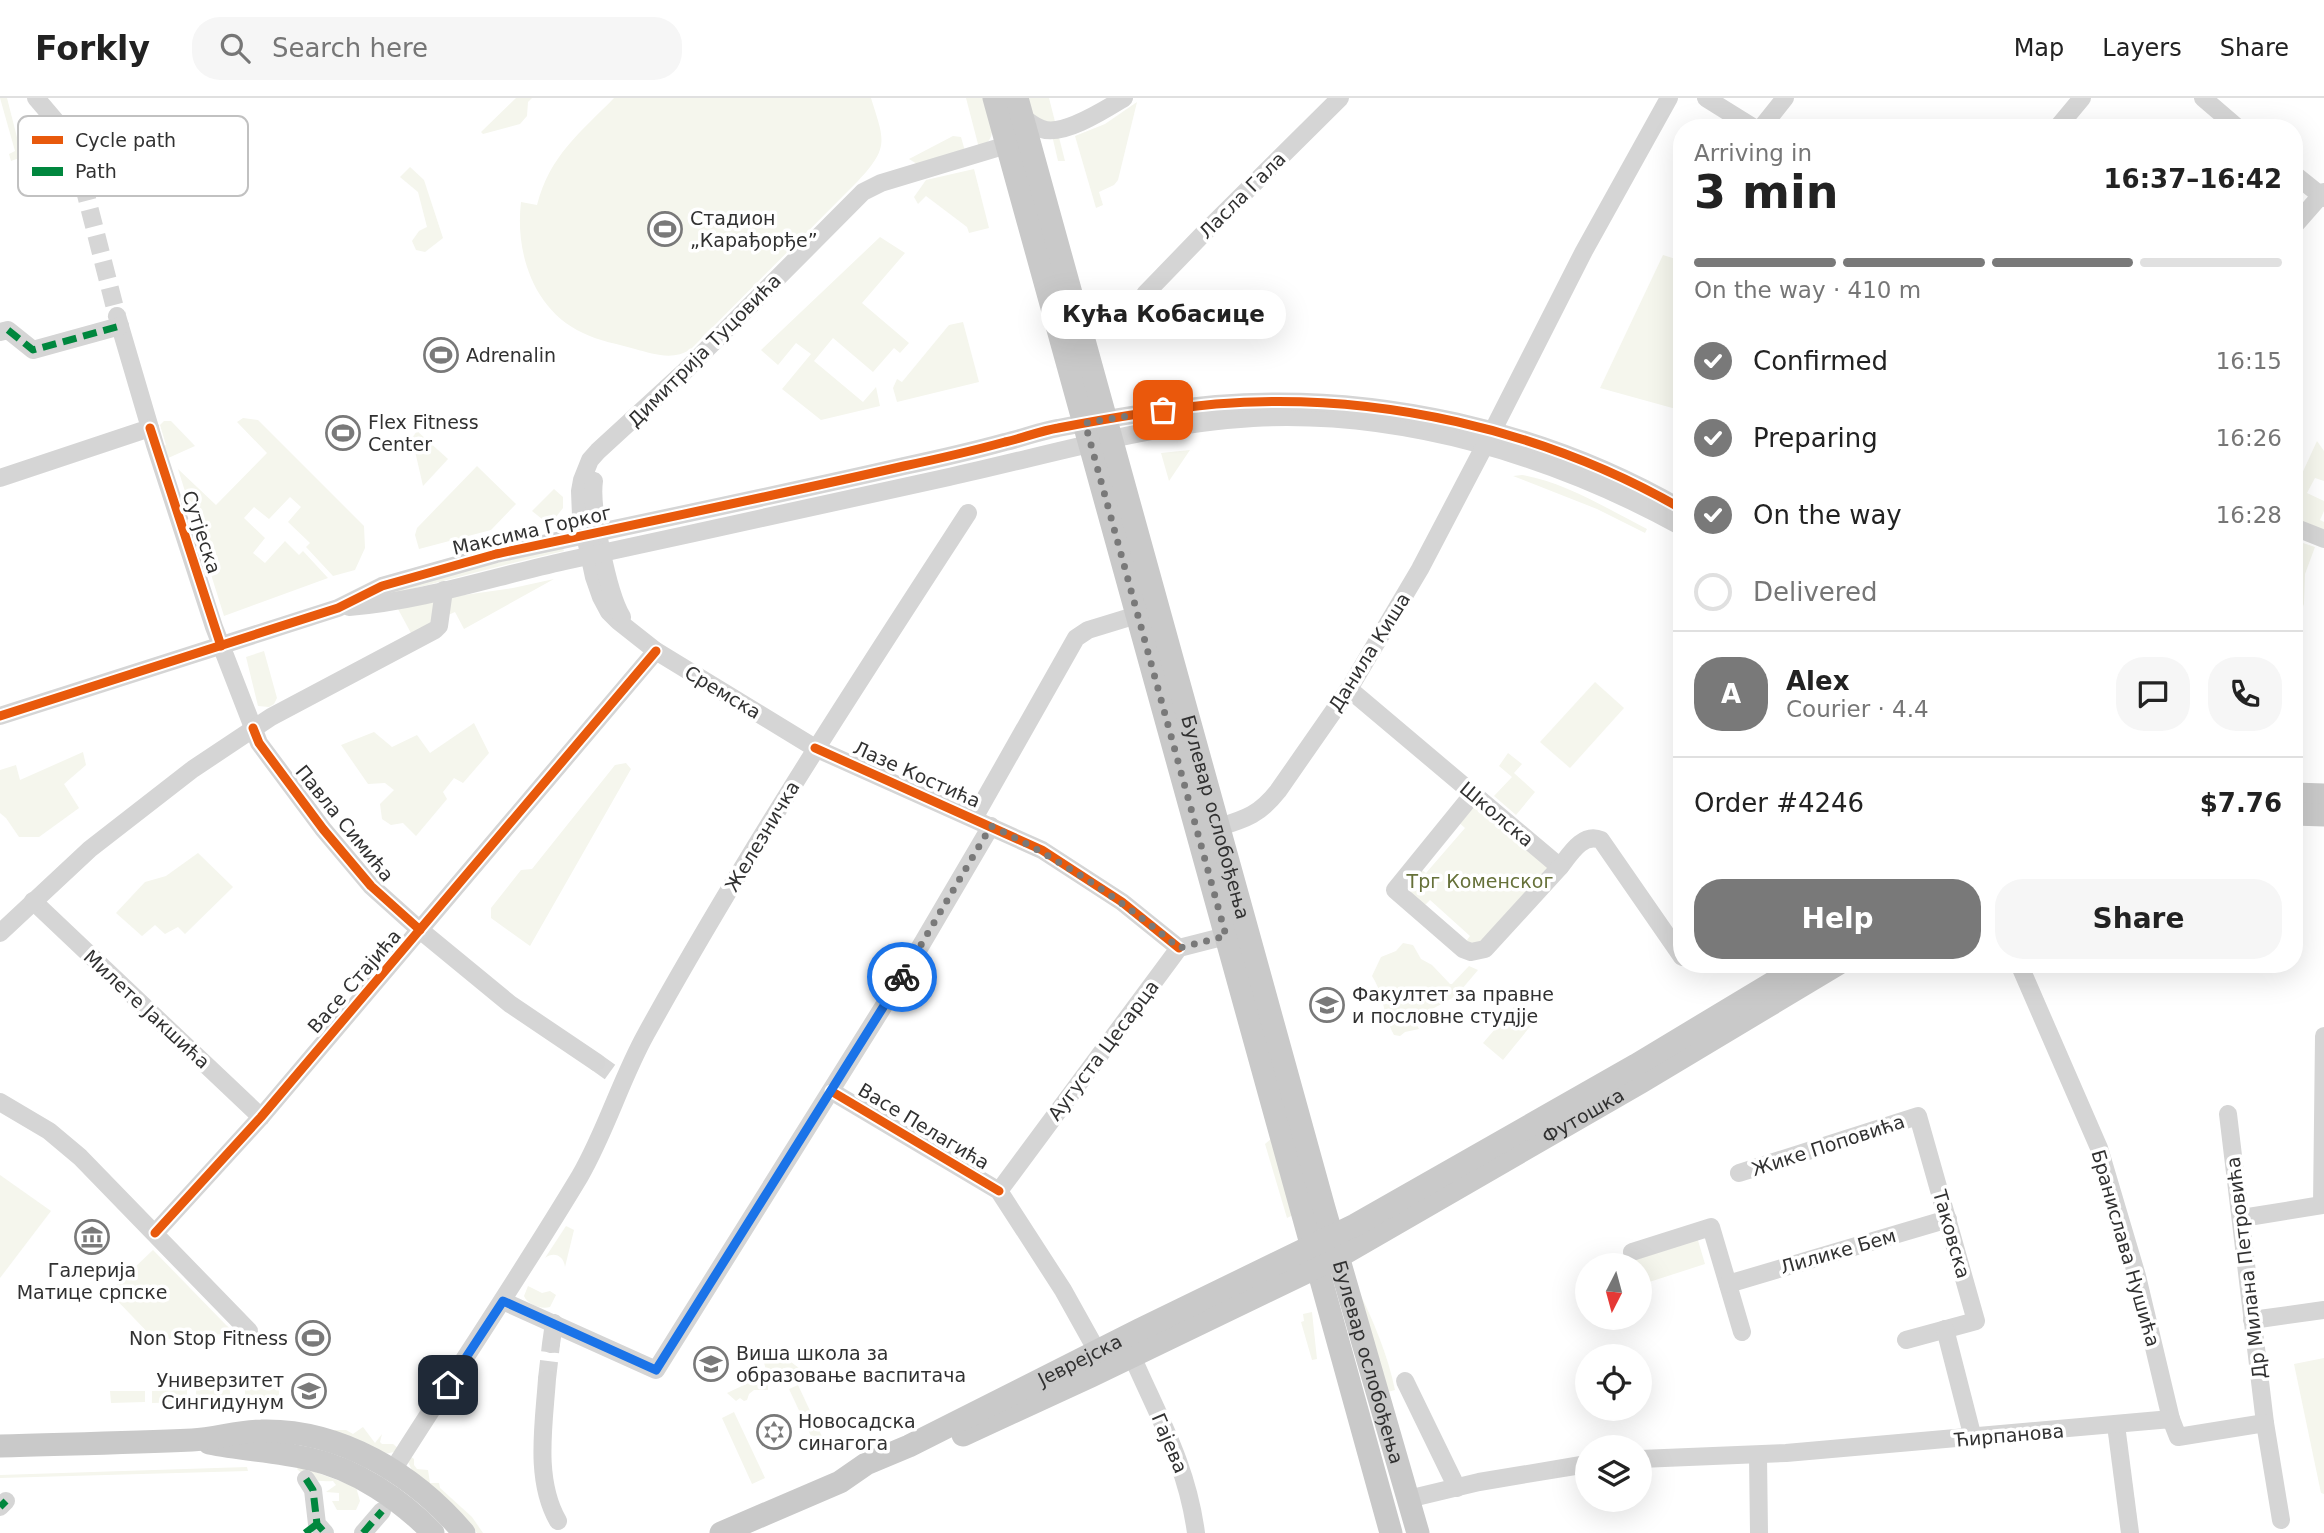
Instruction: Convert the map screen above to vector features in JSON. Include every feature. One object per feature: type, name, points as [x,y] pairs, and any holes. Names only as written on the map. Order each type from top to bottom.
[{"type":"main road","name":"Булевар ослобођења","points":[[994,98],[1219,827],[1325,1252],[1391,1533]]},
{"type":"main road","name":"Булевар ослобођења","points":[[1020,108],[1099,432],[1137,615],[1226,936],[1325,1252],[1418,1533]]},
{"type":"main road","points":[[2303,794],[2324,795]]},
{"type":"main road","points":[[2303,814],[2324,815]]},
{"type":"main road","name":"Футошка","points":[[1325,1252],[1789,973]]},
{"type":"main road","name":"Футошка","points":[[1325,1252],[1641,1082],[1823,973]]},
{"type":"main road","name":"Јеврејска","points":[[731,1531],[840,1482],[866,1464],[909,1446],[1263,1268],[1325,1252]]},
{"type":"main road","name":"Јеврејска","points":[[840,1482],[863,1479],[1033,1404],[1268,1289],[1325,1252]]},
{"type":"main road","points":[[0,1446],[196,1440],[251,1431],[285,1431],[333,1442],[373,1458],[429,1497],[464,1533]]},
{"type":"main road","points":[[196,1440],[305,1457],[330,1464],[375,1487],[433,1533]]},
{"type":"street","points":[[36,98],[51,116]]},
{"type":"street","points":[[1020,108],[1042,129],[1051,131],[1086,120],[1124,98]]},
{"type":"street","name":"Ласла Гала","points":[[1145,295],[1203,233],[1340,98]]},
{"type":"street","name":"Данила Киша","points":[[1219,827],[1251,817],[1267,806],[1349,689],[1420,569],[1584,251],[1669,98]]},
{"type":"street","points":[[1706,98],[1740,119]]},
{"type":"street","points":[[1768,119],[1785,98]]},
{"type":"street","points":[[2064,119],[2082,98]]},
{"type":"street","points":[[2203,98],[2228,119]]},
{"type":"street","points":[[1034,160],[1039,147],[1051,131]]},
{"type":"street","name":"Димитрија Туцовића","points":[[596,554],[592,534],[593,482],[615,437],[683,373],[863,192],[881,183],[1007,145]]},
{"type":"street","points":[[2303,181],[2323,195],[2303,216]]},
{"type":"street","name":"Сутјеска","points":[[4,331],[33,350],[119,321],[150,428],[221,646],[253,728]]},
{"type":"street","points":[[1099,432],[1218,404],[1289,403],[1401,412],[1622,478],[1673,504]]},
{"type":"street","points":[[1,473],[150,428]]},
{"type":"street","name":"Максима Горког","points":[[0,716],[338,608],[382,586],[496,554],[916,463],[1055,428],[1099,432]]},
{"type":"street","name":"Максима Горког","points":[[338,608],[387,604],[1099,432]]},
{"type":"street","points":[[1489,437],[1536,461],[1607,488],[1673,522]]},
{"type":"street","name":"Железничка","points":[[393,1470],[503,1301],[581,1174],[610,1072],[644,1036],[716,910],[815,748],[968,513]]},
{"type":"street","points":[[2303,531],[2324,540]]},
{"type":"street","name":"Сремска","points":[[596,554],[594,577],[604,604],[632,633],[656,651],[815,748]]},
{"type":"street","points":[[0,933],[130,816],[253,728],[435,630],[439,626],[444,590]]},
{"type":"street","points":[[974,818],[1076,638],[1087,630],[1137,615]]},
{"type":"street","name":"Васе Стајића","points":[[155,1233],[261,1116],[656,651]]},
{"type":"street","name":"Школска","points":[[1349,689],[1560,867]]},
{"type":"street","name":"Павла Симића","points":[[253,728],[259,743],[323,829],[371,886],[420,930]]},
{"type":"street","name":"Лазе Костића","points":[[815,748],[1042,850],[1133,910],[1179,948]]},
{"type":"street","points":[[1473,794],[1395,890],[1463,949],[1471,952],[1485,949],[1584,840],[1593,837],[1601,840],[1673,944]]},
{"type":"street","points":[[503,1301],[656,1370],[910,964],[991,826]]},
{"type":"street","name":"Милете Јакшића","points":[[33,901],[261,1116]]},
{"type":"street","name":"Васе Стајића","points":[[420,930],[530,1020],[610,1072]]},
{"type":"street","points":[[1179,948],[1226,936]]},
{"type":"street","name":"Аугуста Цесарца","points":[[999,1191],[1179,948]]},
{"type":"street","name":"Бранислава Нушића","points":[[2023,973],[2099,1148],[2137,1276],[2171,1419]]},
{"type":"street","points":[[2242,1218],[2322,1205],[2324,1036]]},
{"type":"street","name":"Васе Пелагића","points":[[831,1091],[999,1191],[1063,1290],[1097,1351]]},
{"type":"street","points":[[0,1102],[50,1130],[98,1173],[249,1331]]},
{"type":"street","name":"Др Милана Петровића","points":[[2228,1114],[2265,1423]]},
{"type":"street","name":"Жике Поповића","points":[[1739,1173],[1918,1116]]},
{"type":"street","name":"Таковска","points":[[1906,1340],[1976,1321],[1918,1116]]},
{"type":"street","name":"Лилике Бем","points":[[1728,1284],[1948,1219]]},
{"type":"street","points":[[1632,1252],[1711,1227],[1742,1332]]},
{"type":"street","points":[[2252,1320],[2324,1310]]},
{"type":"street","points":[[551,1344],[554,1323]]},
{"type":"street","points":[[1945,1329],[1973,1438]]},
{"type":"street","name":"Гајева","points":[[1132,1356],[1175,1446],[1189,1490],[1196,1533]]},
{"type":"street","points":[[547,1378],[543,1438],[544,1474],[550,1505],[558,1521]]},
{"type":"street","points":[[1405,1381],[1457,1488]]},
{"type":"street","points":[[2171,1419],[2178,1437],[2265,1423],[2281,1520]]},
{"type":"street","name":"Ћирпанова","points":[[1652,1459],[1758,1455],[2171,1419]]},
{"type":"street","points":[[2116,1425],[2130,1533]]},
{"type":"street","points":[[1758,1455],[1759,1533]]},
{"type":"street","points":[[1408,1499],[1575,1466]]},
{"type":"street","points":[[306,1479],[313,1490],[316,1530]]},
{"type":"street","points":[[363,1533],[382,1511]]},
{"type":"green space","points":[[0,98],[7,98],[18,141],[18,158],[11,161],[9,154],[15,151]]},
{"type":"green space","points":[[516,98],[532,98],[528,102],[527,116],[520,124],[483,134],[481,132]]},
{"type":"green space","name":"Стадион „Карађорђе”","points":[[614,98],[871,98],[881,134],[880,151],[858,181],[691,349],[670,356],[656,354],[595,338],[566,323],[551,310],[540,295],[531,278],[521,240],[521,202],[537,205],[558,158]]},
{"type":"green space","points":[[966,98],[984,98],[991,119],[990,138],[979,148]]},
{"type":"green space","points":[[1017,98],[1049,98],[1065,161],[1058,161],[1051,131],[1042,129]]},
{"type":"green space","points":[[1137,102],[1118,180],[1099,192],[1103,205],[1096,208],[1075,136],[1105,124]]},
{"type":"green space","points":[[953,136],[961,137],[965,151],[917,164],[909,159]]},
{"type":"green space","points":[[410,167],[424,180],[443,238],[425,252],[416,250],[412,241],[419,231],[427,227],[418,192],[400,177]]},
{"type":"green space","points":[[974,169],[989,228],[969,233],[967,227],[926,196],[918,204],[914,197],[926,180]]},
{"type":"green space","points":[[880,237],[905,253],[862,303],[909,343],[900,353],[894,348],[873,372],[833,338],[814,361],[863,402],[876,387],[880,406],[821,420],[782,389],[811,354],[796,343],[778,365],[761,350]]},
{"type":"green space","points":[[1663,255],[1673,258],[1673,408],[1600,388]]},
{"type":"green space","points":[[963,322],[979,382],[897,402],[893,388],[897,379],[902,382],[949,325]]},
{"type":"green space","points":[[243,418],[258,420],[364,526],[365,548],[355,570],[333,576],[306,547],[310,543],[288,522],[301,507],[290,497],[269,519],[254,507],[244,518],[265,538],[253,553],[265,563],[285,541],[299,555],[303,551],[328,578],[224,616],[178,469],[216,505],[267,453],[237,422]]},
{"type":"green space","points":[[164,421],[171,421],[195,446],[166,459],[162,447],[166,445],[160,425]]},
{"type":"green space","points":[[417,431],[448,459],[423,486],[412,438]]},
{"type":"green space","points":[[2317,441],[2324,451],[2324,481],[2315,478],[2307,493],[2324,501],[2320,520],[2324,522],[2324,536],[2303,526],[2303,471]]},
{"type":"green space","points":[[1190,450],[1169,481],[1161,453]]},
{"type":"green space","points":[[477,466],[516,504],[491,530],[419,549],[415,535],[417,528]]},
{"type":"green space","points":[[1522,475],[1570,490],[1647,529],[1645,533],[1597,509],[1513,476]]},
{"type":"green space","points":[[554,489],[563,497],[563,508],[556,517],[542,519],[532,511]]},
{"type":"green space","points":[[509,539],[510,543],[462,554],[450,550],[477,542]]},
{"type":"green space","points":[[2303,543],[2315,547],[2305,574],[2303,606]]},
{"type":"green space","points":[[563,548],[564,551],[376,598],[375,595],[459,571]]},
{"type":"green space","points":[[554,579],[464,629],[455,612],[446,616],[450,597]]},
{"type":"green space","points":[[436,600],[437,618],[412,635],[398,609]]},
{"type":"green space","points":[[264,651],[277,698],[269,707],[258,706],[246,657]]},
{"type":"green space","points":[[1595,682],[1624,708],[1570,768],[1540,742]]},
{"type":"green space","points":[[474,723],[489,753],[463,783],[454,778],[443,792],[447,799],[416,836],[403,823],[391,825],[382,819],[380,804],[394,790],[385,783],[368,784],[341,745],[374,732],[392,747],[417,735],[430,753]]},
{"type":"green space","points":[[83,752],[86,765],[64,784],[79,808],[39,837],[19,837],[0,813],[0,770],[16,765],[20,780]]},
{"type":"green space","points":[[1508,753],[1522,764],[1514,773],[1535,792],[1516,815],[1494,796],[1512,777],[1499,766]]},
{"type":"green space","points":[[626,763],[631,769],[530,946],[491,918],[491,908],[521,870],[532,869],[615,765]]},
{"type":"green space","name":"Трг Коменског","points":[[1477,804],[1550,868],[1484,943],[1464,944],[1470,936],[1430,900],[1424,906],[1411,895],[1408,887],[1418,867],[1426,873],[1465,828],[1457,821],[1469,806]]},
{"type":"green space","points":[[198,853],[233,887],[185,934],[178,927],[165,934],[155,925],[142,936],[116,913],[145,882],[166,876]]},
{"type":"green space","points":[[1403,943],[1413,945],[1421,959],[1432,965],[1450,984],[1469,966],[1478,970],[1456,996],[1414,1019],[1419,1029],[1400,1036],[1394,1035],[1390,1028],[1372,976],[1381,957],[1396,951]]},
{"type":"green space","points":[[1514,1007],[1533,1023],[1503,1060],[1483,1043]]},
{"type":"green space","points":[[1273,1137],[1293,1215],[1287,1218],[1265,1144]]},
{"type":"green space","points":[[0,1175],[51,1211],[0,1278]]},
{"type":"green space","points":[[566,1226],[574,1230],[565,1267],[558,1256],[545,1258]]},
{"type":"green space","points":[[1697,1237],[1705,1264],[1652,1281],[1652,1253],[1648,1253]]},
{"type":"green space","points":[[153,1250],[235,1333],[155,1340],[109,1292]]},
{"type":"green space","points":[[528,1286],[542,1293],[550,1291],[556,1295],[550,1307],[539,1307],[528,1302],[524,1296]]},
{"type":"green space","points":[[1357,1288],[1379,1338],[1395,1390],[1384,1393]]},
{"type":"green space","points":[[1312,1312],[1317,1359],[1312,1360],[1301,1322],[1304,1321],[1303,1314]]},
{"type":"green space","points":[[769,1345],[808,1375],[798,1380],[794,1373],[768,1384],[768,1390],[754,1390],[747,1400],[740,1398],[736,1401],[727,1393],[767,1374],[762,1355]]},
{"type":"green space","points":[[2324,1358],[2324,1494],[2321,1493],[2294,1364]]},
{"type":"green space","points":[[798,1385],[826,1445],[817,1449],[789,1389]]},
{"type":"green space","points":[[245,1388],[279,1388],[279,1400],[245,1400]]},
{"type":"green space","points":[[230,1389],[230,1401],[196,1402],[196,1390]]},
{"type":"green space","points":[[187,1390],[187,1402],[152,1403],[152,1391]]},
{"type":"green space","points":[[110,1391],[145,1391],[145,1402],[111,1403]]},
{"type":"green space","points":[[734,1412],[765,1478],[752,1484],[722,1418]]},
{"type":"green space","points":[[363,1427],[375,1443],[382,1434],[382,1444],[393,1444],[399,1449],[385,1454],[333,1430],[346,1430],[353,1434]]},
{"type":"green space","points":[[411,1457],[417,1469],[428,1470],[430,1483],[439,1483],[440,1488],[472,1517],[483,1533],[477,1533],[464,1517],[413,1472],[408,1462]]},
{"type":"green space","points":[[299,1466],[356,1487],[360,1501],[356,1510],[337,1510],[332,1501],[339,1501],[339,1493],[326,1492],[336,1485],[333,1481],[309,1478],[297,1469]]},
{"type":"green space","points":[[247,1467],[248,1471],[0,1478],[0,1475]]},
{"type":"tunnel","points":[[86,196],[117,316]]},
{"type":"tunnel","points":[[596,1062],[610,1072]]},
{"type":"tunnel","points":[[547,1379],[551,1344]]},
{"type":"marked path","points":[[8,330],[33,350],[120,326]]},
{"type":"marked path","points":[[306,1479],[313,1490],[317,1524],[325,1533]]},
{"type":"marked path","points":[[0,1507],[6,1501]]},
{"type":"marked path","points":[[363,1533],[382,1511]]},
{"type":"marked path","points":[[305,1533],[317,1524]]},
{"type":"cycle path","points":[[0,716],[338,608],[382,586],[496,554],[929,461],[1051,429],[1176,408],[1276,401],[1396,410],[1516,437],[1573,457],[1629,481],[1673,504]]},
{"type":"cycle path","points":[[150,428],[221,646]]},
{"type":"cycle path","points":[[155,1233],[261,1117],[656,651]]},
{"type":"cycle path","points":[[253,728],[259,743],[323,829],[371,886],[420,930]]},
{"type":"cycle path","points":[[815,748],[1042,850],[1122,902],[1179,948]]},
{"type":"cycle path","points":[[831,1091],[999,1191]]},
{"type":"way so far","points":[[902,977],[991,826],[1042,850],[1077,871],[1144,918],[1179,948],[1226,936],[1085,423],[1163,410]]},
{"type":"place","name":"Стадион „Карађорђе”","points":[[665,229]]},
{"type":"place","name":"Adrenalin","points":[[441,355]]},
{"type":"place","name":"Кућа Кобасице","points":[[1163,410]]},
{"type":"place","name":"Flex Fitness Center","points":[[343,433]]},
{"type":"place","name":"Факултет за правне и пословне студјје","points":[[1327,1005]]},
{"type":"place","name":"Галерија Матице српске","points":[[92,1237]]},
{"type":"place","name":"Non Stop Fitness","points":[[313,1338]]},
{"type":"place","name":"Виша школа за образовање васпитача","points":[[711,1364]]},
{"type":"place","name":"Универзитет Сингидунум","points":[[309,1391]]},
{"type":"place","name":"Новосадска синагога","points":[[774,1432]]},
{"type":"route","points":[[448,1385],[503,1301],[656,1370],[902,977]]}]
